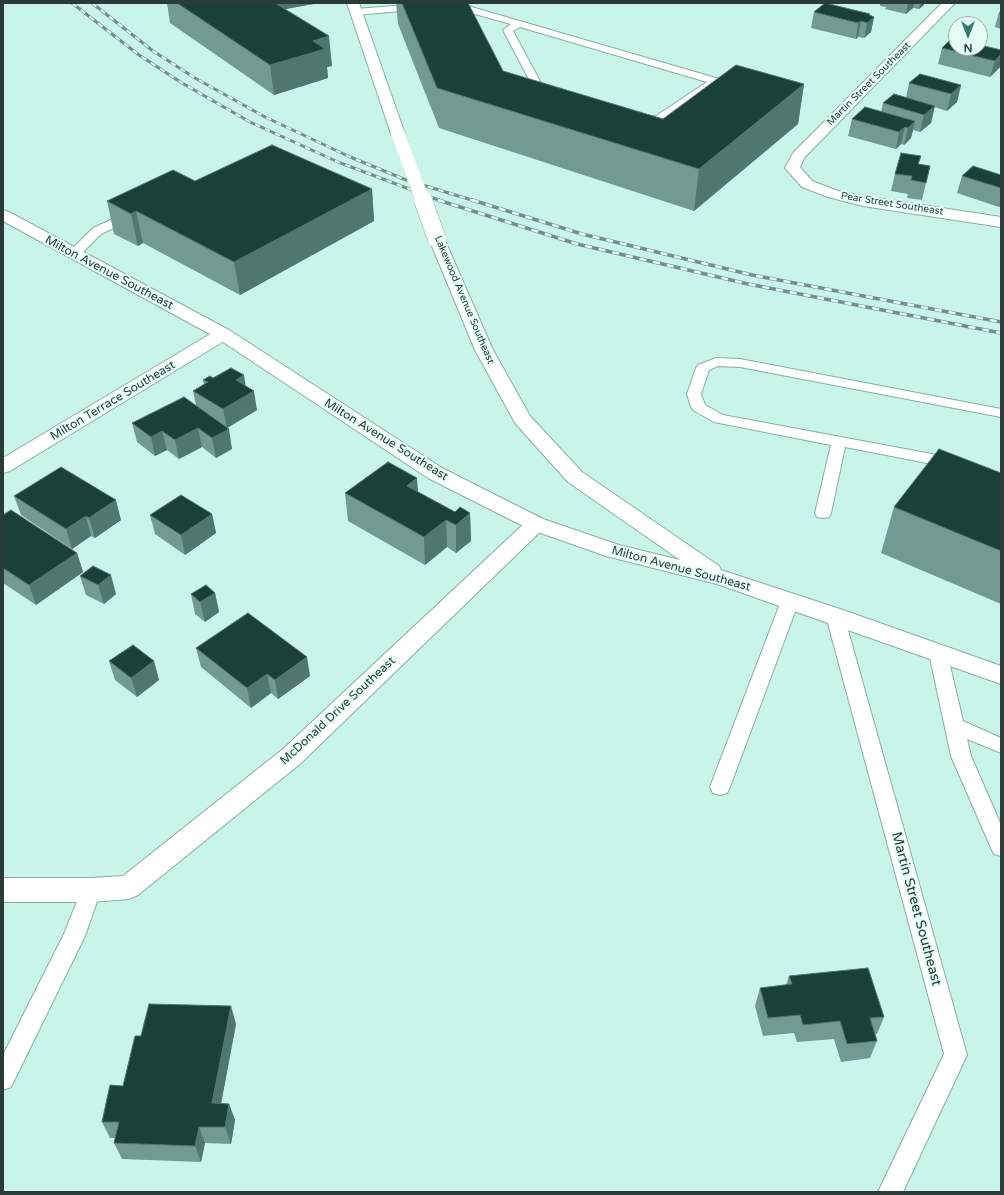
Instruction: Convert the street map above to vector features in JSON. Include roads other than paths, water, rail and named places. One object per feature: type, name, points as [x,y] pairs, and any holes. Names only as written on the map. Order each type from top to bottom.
[{"type":"street","name":"Martin Street Southeast","points":[[792,168],[798,156],[949,3]]},
{"type":"street","name":"Lakewood Avenue Southeast","points":[[355,8],[398,134],[438,239],[484,350],[522,420],[575,477],[722,578]]},
{"type":"street","name":"Pear Street Southeast","points":[[792,168],[807,184],[833,194],[863,201],[1001,222]]},
{"type":"street","name":"Milton Avenue Southeast","points":[[3,215],[223,334],[435,473],[536,524],[614,551],[722,578],[836,616],[1001,675]]},
{"type":"street","name":"Milton Terrace Southeast","points":[[3,467],[223,334]]},
{"type":"street","name":"McDonald Drive Southeast","points":[[91,890],[129,887],[292,756],[536,524]]},
{"type":"street","points":[[3,890],[91,890]]},
{"type":"lane","points":[[355,8],[465,8],[748,91]]},
{"type":"lane","points":[[518,24],[508,30],[538,87],[560,97]]},
{"type":"lane","points":[[628,118],[636,121],[659,119],[715,81]]},
{"type":"lane","points":[[74,254],[97,231],[144,208]]},
{"type":"lane","points":[[970,467],[719,419],[698,407],[694,394],[703,368],[716,362],[740,363],[1001,413]]},
{"type":"lane","points":[[823,513],[839,442]]},
{"type":"lane","points":[[720,787],[790,601]]},
{"type":"lane","name":"Martin Street Southeast","points":[[836,616],[956,1055],[890,1192]]},
{"type":"lane","points":[[938,653],[961,756],[1001,848]]},
{"type":"lane","points":[[955,726],[1001,746]]},
{"type":"lane","points":[[3,1079],[74,936],[91,890]]},
{"type":"railway","points":[[72,3],[139,55],[182,83],[250,122],[338,162],[440,201]]},
{"type":"railway","points":[[92,3],[153,51],[195,78],[265,117],[348,156],[406,180],[475,201]]},
{"type":"railway","points":[[472,200],[582,234],[752,275],[1001,322]]},
{"type":"railway","points":[[440,201],[577,244],[748,284],[1001,333]]}]
